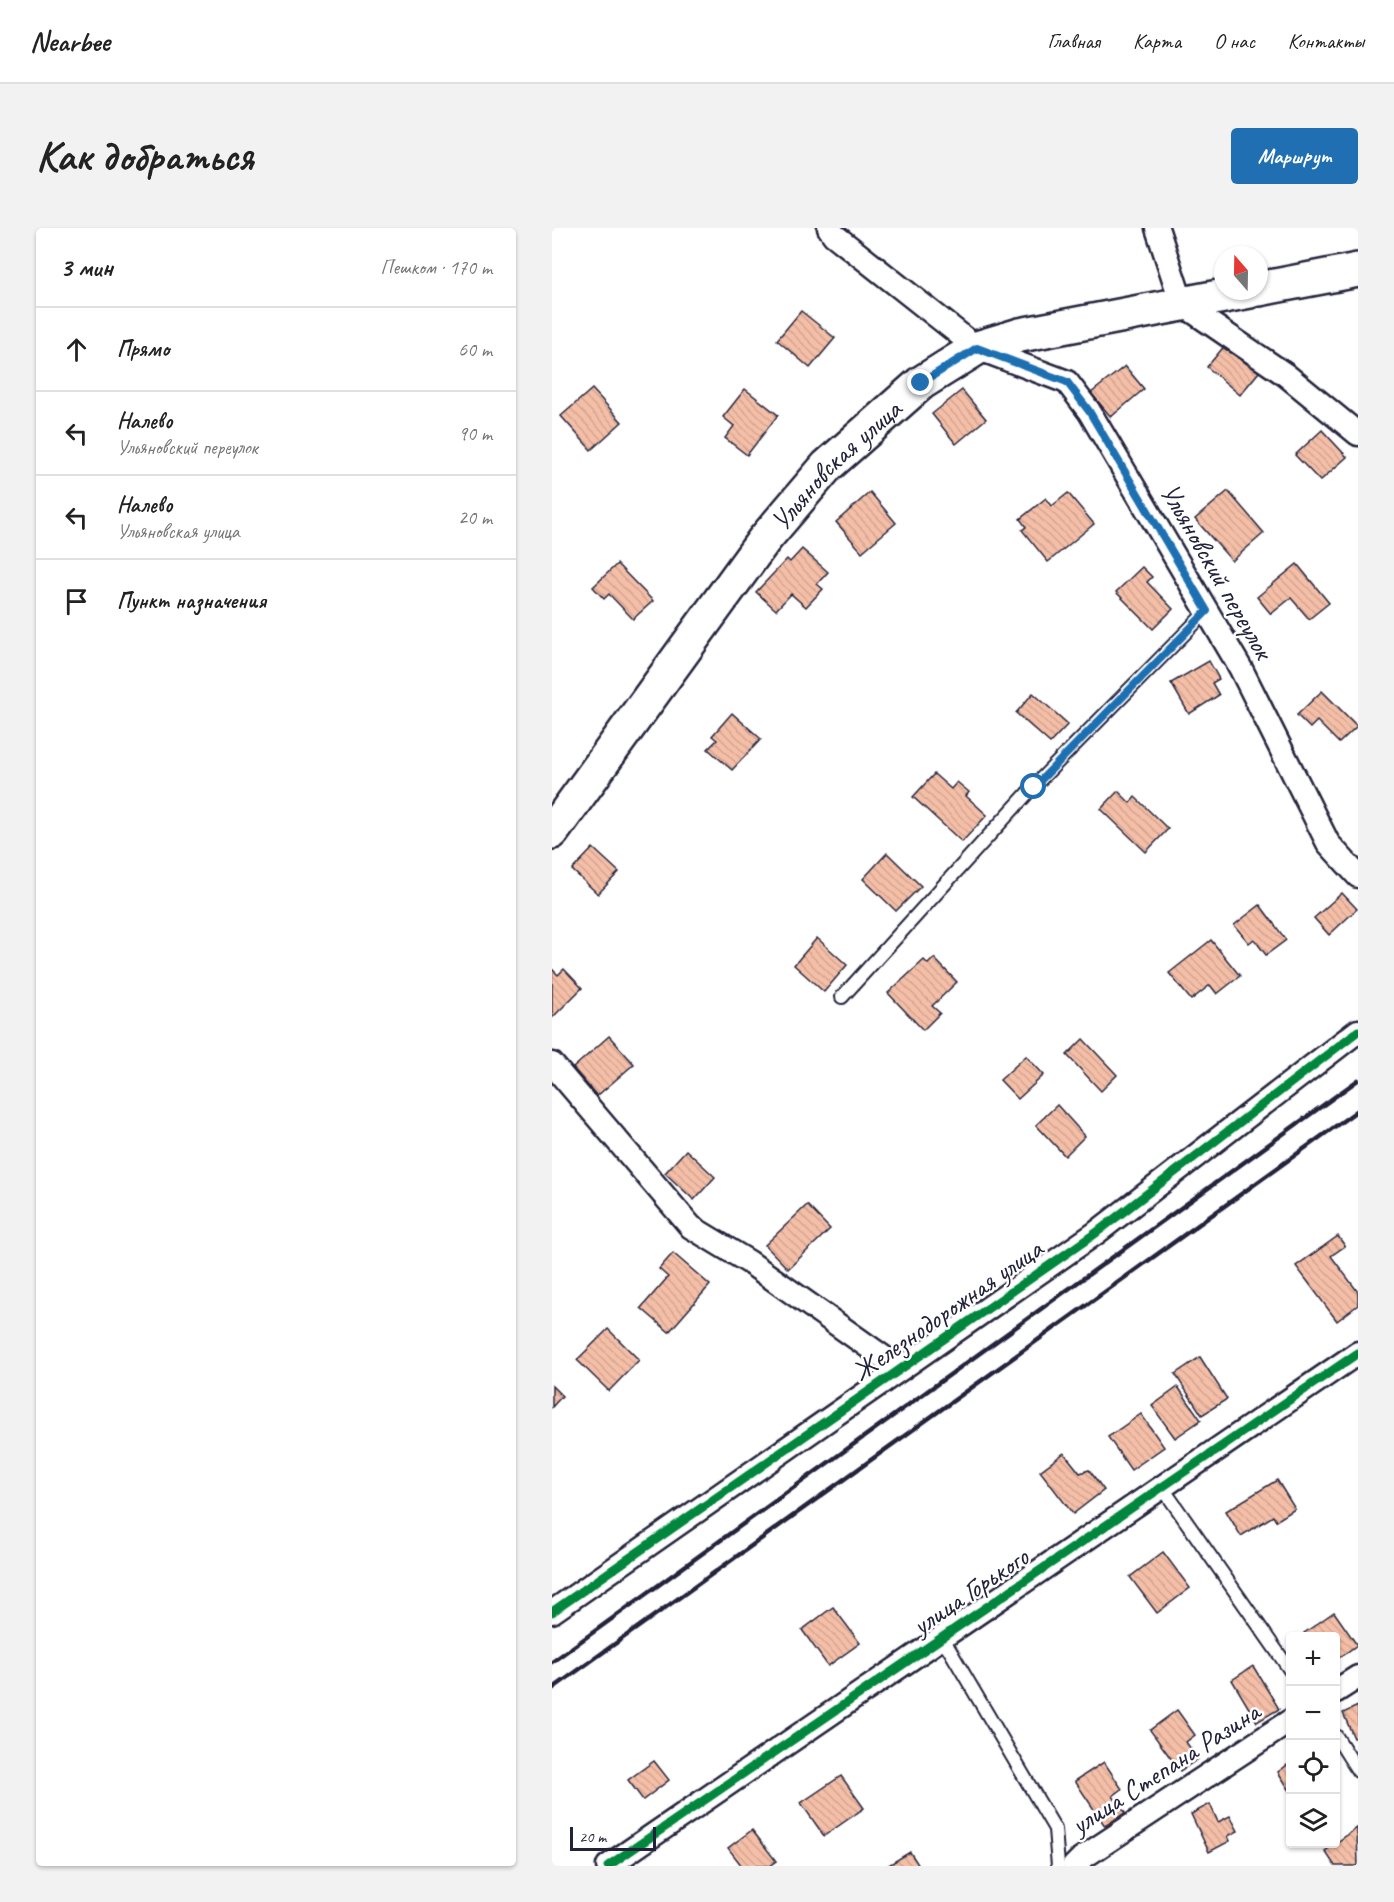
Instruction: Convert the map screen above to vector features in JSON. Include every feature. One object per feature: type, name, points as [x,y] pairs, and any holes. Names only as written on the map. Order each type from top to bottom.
[{"type":"main road","points":[[1268,287],[1358,270]]},
{"type":"main road","name":"Ульяновская улица","points":[[552,832],[764,540],[827,466],[921,383],[977,348],[1020,335],[1214,298]]},
{"type":"street","name":"Ульяновский переулок","points":[[829,228],[834,235],[977,348],[1067,382],[1089,411],[1241,669],[1328,843],[1358,876]]},
{"type":"street","points":[[1157,228],[1182,304],[1286,375],[1358,434]]},
{"type":"street","name":"Железнодорожная улица","points":[[552,1612],[1096,1233],[1358,1031]]},
{"type":"street","points":[[552,1064],[691,1227],[749,1262],[900,1369]]},
{"type":"street","name":"улица Горького","points":[[608,1866],[1358,1353]]},
{"type":"street","points":[[1340,1688],[1358,1677]]},
{"type":"street","name":"улица Степана Разина","points":[[1074,1866],[1082,1858],[1286,1724]]},
{"type":"lane","points":[[842,997],[1034,787],[1207,611]]},
{"type":"lane","points":[[1162,1487],[1286,1664]]},
{"type":"lane","points":[[942,1637],[1055,1829],[1058,1866]]},
{"type":"lane","points":[[1338,1740],[1358,1770]]},
{"type":"building","points":[[801,311],[835,338],[810,368],[777,340]]},
{"type":"building","points":[[1226,344],[1259,372],[1240,395],[1207,367]]},
{"type":"building","points":[[1125,366],[1144,389],[1111,417],[1091,393]]},
{"type":"building","points":[[592,389],[622,422],[591,450],[561,416]]},
{"type":"building","points":[[745,389],[778,415],[747,455],[725,438],[734,426],[723,417]]},
{"type":"building","points":[[962,390],[986,419],[956,444],[932,414]]},
{"type":"building","points":[[1322,430],[1347,457],[1320,481],[1295,455]]},
{"type":"building","points":[[1228,491],[1264,533],[1232,561],[1195,519]]},
{"type":"building","points":[[870,492],[896,523],[862,552],[836,522]]},
{"type":"building","points":[[1068,493],[1094,524],[1048,562],[1022,530],[1026,527],[1020,519],[1046,498],[1052,506]]},
{"type":"building","points":[[802,549],[828,572],[817,584],[823,589],[806,607],[791,594],[776,610],[756,592],[787,559],[790,562]]},
{"type":"building","points":[[617,564],[653,601],[633,619],[609,594],[604,599],[593,587]]},
{"type":"building","points":[[1297,564],[1329,603],[1309,619],[1291,598],[1271,614],[1257,597]]},
{"type":"building","points":[[1142,567],[1152,577],[1147,582],[1173,609],[1153,629],[1116,592]]},
{"type":"building","points":[[1209,661],[1219,679],[1212,683],[1219,695],[1189,714],[1171,683]]},
{"type":"building","points":[[1322,691],[1357,726],[1339,743],[1317,721],[1310,728],[1297,715]]},
{"type":"building","points":[[1033,693],[1068,724],[1050,743],[1016,713]]},
{"type":"building","points":[[732,713],[761,739],[732,770],[708,749],[717,740],[712,736]]},
{"type":"building","points":[[934,774],[951,789],[957,782],[969,792],[966,796],[987,815],[962,842],[913,797]]},
{"type":"building","points":[[1118,791],[1130,803],[1135,797],[1168,829],[1146,852],[1101,809]]},
{"type":"building","points":[[593,848],[619,872],[598,894],[572,870]]},
{"type":"building","points":[[887,853],[921,886],[896,911],[863,879]]},
{"type":"building","points":[[1342,893],[1357,909],[1329,935],[1314,918]]},
{"type":"building","points":[[1260,905],[1286,940],[1266,955],[1254,939],[1249,943],[1234,925]]},
{"type":"building","points":[[817,938],[847,965],[824,992],[794,965]]},
{"type":"building","points":[[1211,940],[1240,976],[1217,994],[1210,985],[1191,1000],[1169,973]]},
{"type":"building","points":[[934,958],[957,982],[932,1006],[940,1013],[923,1030],[888,993],[924,960],[928,964]]},
{"type":"building","points":[[552,969],[558,975],[564,969],[582,988],[552,1018]]},
{"type":"building","points":[[609,1036],[634,1064],[597,1096],[573,1068]]},
{"type":"building","points":[[1083,1039],[1117,1075],[1101,1091],[1067,1055]]},
{"type":"building","points":[[1026,1056],[1044,1075],[1018,1099],[1000,1080]]},
{"type":"building","points":[[1057,1105],[1085,1136],[1065,1156],[1036,1125]]},
{"type":"building","points":[[686,1150],[715,1177],[694,1200],[665,1173]]},
{"type":"building","points":[[807,1205],[830,1229],[788,1269],[765,1245]]},
{"type":"building","points":[[1338,1236],[1345,1246],[1331,1256],[1358,1292],[1358,1305],[1337,1321],[1296,1266]]},
{"type":"building","points":[[673,1253],[710,1285],[669,1332],[641,1308],[668,1277],[659,1269]]},
{"type":"building","points":[[608,1329],[639,1360],[609,1391],[577,1360]]},
{"type":"building","points":[[1200,1357],[1227,1399],[1202,1415],[1175,1374]]},
{"type":"building","points":[[552,1386],[562,1396],[552,1407]]},
{"type":"building","points":[[1178,1387],[1201,1420],[1175,1438],[1152,1406]]},
{"type":"building","points":[[1141,1414],[1164,1447],[1131,1470],[1108,1437]]},
{"type":"building","points":[[1064,1453],[1080,1473],[1089,1470],[1104,1490],[1073,1514],[1040,1471]]},
{"type":"building","points":[[1277,1480],[1295,1509],[1276,1521],[1273,1516],[1241,1536],[1226,1511]]},
{"type":"building","points":[[1163,1552],[1190,1588],[1157,1613],[1130,1577]]},
{"type":"building","points":[[833,1607],[860,1643],[828,1666],[802,1630]]},
{"type":"building","points":[[1334,1612],[1357,1645],[1340,1657],[1340,1632],[1305,1632]]},
{"type":"building","points":[[1253,1666],[1279,1709],[1257,1722],[1232,1680]]},
{"type":"building","points":[[1358,1706],[1358,1737],[1354,1738],[1343,1713]]},
{"type":"building","points":[[1177,1710],[1195,1735],[1186,1742],[1198,1759],[1180,1771],[1150,1730]]},
{"type":"building","points":[[654,1761],[669,1780],[643,1800],[628,1780]]},
{"type":"building","points":[[1104,1762],[1122,1789],[1113,1796],[1125,1813],[1105,1826],[1075,1781]]},
{"type":"building","points":[[1286,1766],[1286,1785],[1278,1772]]},
{"type":"building","points":[[841,1776],[864,1808],[824,1836],[801,1803]]},
{"type":"building","points":[[1210,1804],[1218,1822],[1230,1816],[1238,1831],[1228,1836],[1230,1841],[1209,1852],[1191,1814]]},
{"type":"building","points":[[1357,1828],[1358,1866],[1335,1866],[1325,1851],[1329,1848],[1340,1848],[1340,1840]]},
{"type":"building","points":[[752,1830],[776,1861],[769,1866],[742,1866],[728,1848]]},
{"type":"building","points":[[910,1852],[919,1866],[887,1866]]},
{"type":"railway","points":[[552,1662],[1358,1080]]},
{"type":"railway","points":[[552,1689],[1358,1110]]},
{"type":"cycle path","points":[[552,1612],[1096,1233],[1358,1031]]},
{"type":"cycle path","points":[[608,1866],[1358,1353]]},
{"type":"route","points":[[921,383],[977,348],[1067,382],[1089,411],[1207,611],[1034,787]]}]
